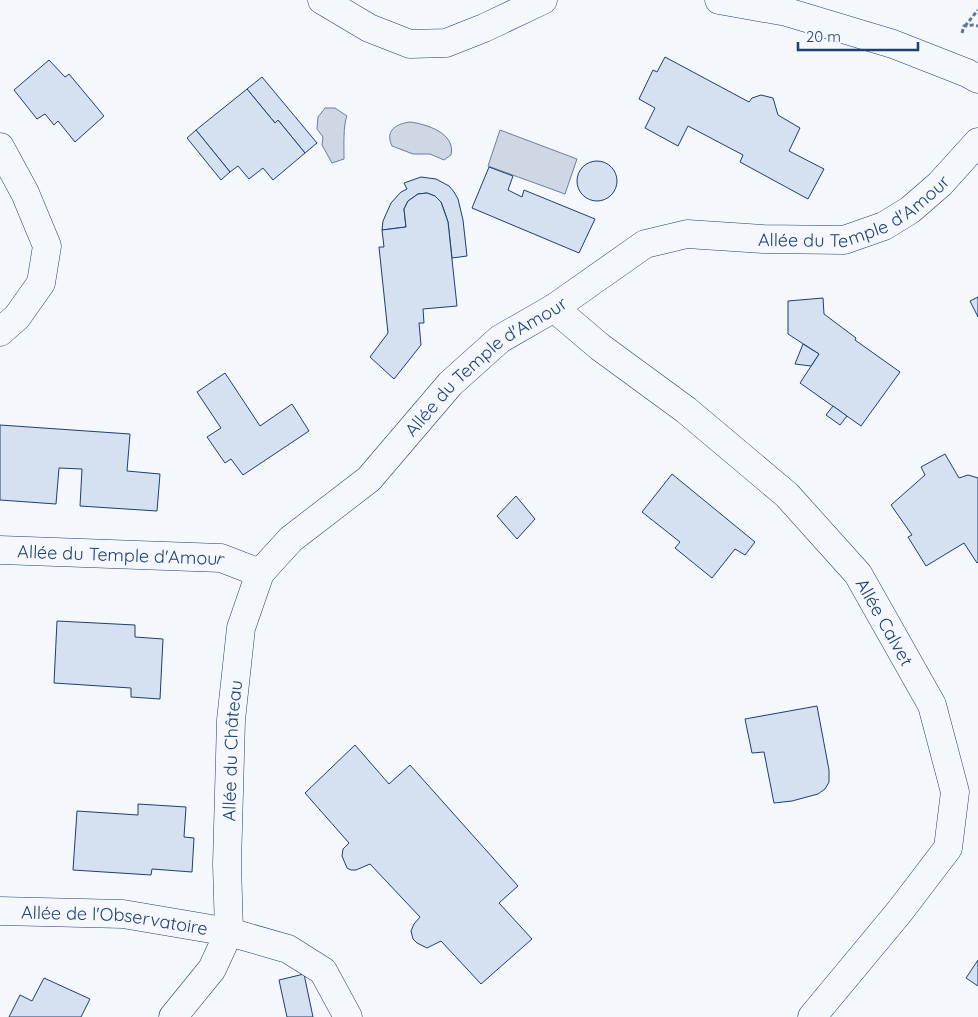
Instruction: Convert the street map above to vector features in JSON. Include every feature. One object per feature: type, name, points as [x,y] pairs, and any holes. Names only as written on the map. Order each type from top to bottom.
[{"type":"street","points":[[322,0],[368,28],[410,44],[446,43],[484,28],[543,0]]},
{"type":"street","points":[[719,0],[787,12],[884,41],[978,79]]},
{"type":"street","name":"Allée du Temple d'Amour","points":[[0,550],[220,558],[260,573],[290,539],[369,479],[450,384],[500,338],[554,308],[645,244],[687,234],[763,239],[844,240],[884,226],[910,210],[940,184],[978,142]]},
{"type":"street","points":[[0,147],[25,193],[47,246],[42,283],[17,317],[0,332]]},
{"type":"street","name":"Allée Calvet","points":[[554,308],[600,347],[686,410],[787,495],[858,574],[932,705],[954,792],[948,848],[900,911],[812,1017]]},
{"type":"street","name":"Allée du Château","points":[[173,1017],[212,969],[228,932],[227,864],[231,720],[241,628],[260,573]]},
{"type":"street","name":"Allée de l'Observatoire","points":[[0,911],[123,914],[228,932]]},
{"type":"street","points":[[228,932],[288,949],[323,971],[348,1017]]},
{"type":"path","points":[[964,26],[978,10]]},
{"type":"shaded area","points":[[325,108],[335,108],[347,116],[344,131],[344,159],[332,163],[322,145],[323,137],[317,129],[318,117]]},
{"type":"shaded area","points":[[410,122],[424,125],[444,135],[449,141],[451,155],[444,160],[430,154],[413,154],[392,146],[390,136],[393,129],[400,124]]},
{"type":"shaded area","points":[[500,130],[577,159],[565,194],[488,166]]},
{"type":"building","points":[[665,57],[749,102],[752,98],[761,95],[773,98],[778,115],[800,128],[789,151],[824,169],[808,199],[740,162],[743,155],[688,126],[678,146],[645,128],[655,108],[639,99],[653,70],[657,72]]},
{"type":"building","points":[[49,60],[65,77],[69,74],[104,116],[75,142],[58,121],[54,125],[45,114],[37,119],[14,90]]},
{"type":"building","points":[[262,77],[317,143],[305,153],[278,120],[275,123],[247,89]]},
{"type":"building","points":[[247,89],[275,123],[278,120],[305,153],[273,180],[263,168],[249,179],[238,166],[230,172],[196,130]]},
{"type":"building","points":[[196,130],[230,172],[221,180],[187,138]]},
{"type":"building","points":[[593,161],[601,161],[608,164],[614,170],[617,181],[614,192],[608,198],[601,201],[593,201],[586,198],[580,192],[577,185],[577,177],[580,170],[586,164]]},
{"type":"building","points":[[489,167],[513,176],[508,190],[522,197],[524,190],[595,219],[579,253],[472,208]]},
{"type":"building","points":[[421,177],[436,179],[449,186],[454,192],[458,199],[463,220],[467,256],[452,258],[448,222],[441,202],[435,196],[427,193],[418,194],[408,201],[404,209],[406,227],[382,230],[383,221],[391,203],[401,192],[407,189],[404,183]]},
{"type":"building","points":[[427,193],[435,196],[441,202],[448,222],[457,306],[423,309],[424,323],[419,323],[421,345],[394,379],[370,357],[388,333],[379,247],[384,247],[382,230],[406,227],[404,209],[408,201],[418,194]]},
{"type":"building","points":[[978,297],[978,317],[970,301]]},
{"type":"building","points":[[823,298],[824,314],[856,338],[855,340],[900,372],[861,426],[800,383],[819,354],[788,334],[788,301]]},
{"type":"building","points":[[803,344],[819,354],[811,366],[795,364]]},
{"type":"building","points":[[225,373],[260,426],[292,404],[309,431],[243,475],[231,459],[225,463],[207,437],[221,428],[197,392]]},
{"type":"building","points":[[833,406],[847,416],[840,425],[826,415]]},
{"type":"building","points":[[0,425],[130,434],[127,471],[160,474],[157,511],[80,506],[82,469],[59,468],[56,504],[0,500]]},
{"type":"building","points":[[945,454],[959,478],[968,475],[978,478],[978,562],[964,543],[926,566],[908,537],[912,535],[891,505],[925,475],[921,467]]},
{"type":"building","points":[[672,474],[755,542],[745,555],[735,549],[712,578],[675,548],[680,542],[642,512]]},
{"type":"building","points":[[516,496],[535,519],[517,539],[497,516]]},
{"type":"building","points":[[57,621],[135,625],[135,637],[163,639],[160,699],[131,697],[131,688],[54,683]]},
{"type":"building","points":[[817,706],[829,770],[829,782],[825,789],[818,794],[792,801],[774,803],[764,752],[752,753],[745,719]]},
{"type":"building","points":[[355,745],[389,784],[410,765],[518,886],[499,903],[532,939],[481,984],[441,941],[427,948],[413,939],[411,931],[420,917],[370,864],[356,870],[347,868],[342,856],[343,849],[349,843],[305,793]]},
{"type":"building","points":[[138,804],[186,807],[184,837],[194,838],[192,872],[152,869],[151,875],[73,870],[77,811],[138,815]]},
{"type":"building","points":[[978,960],[978,986],[966,978]]},
{"type":"building","points":[[304,974],[313,1017],[287,1017],[279,980]]},
{"type":"building","points":[[44,978],[90,999],[81,1017],[9,1017],[20,995],[32,1001]]}]
